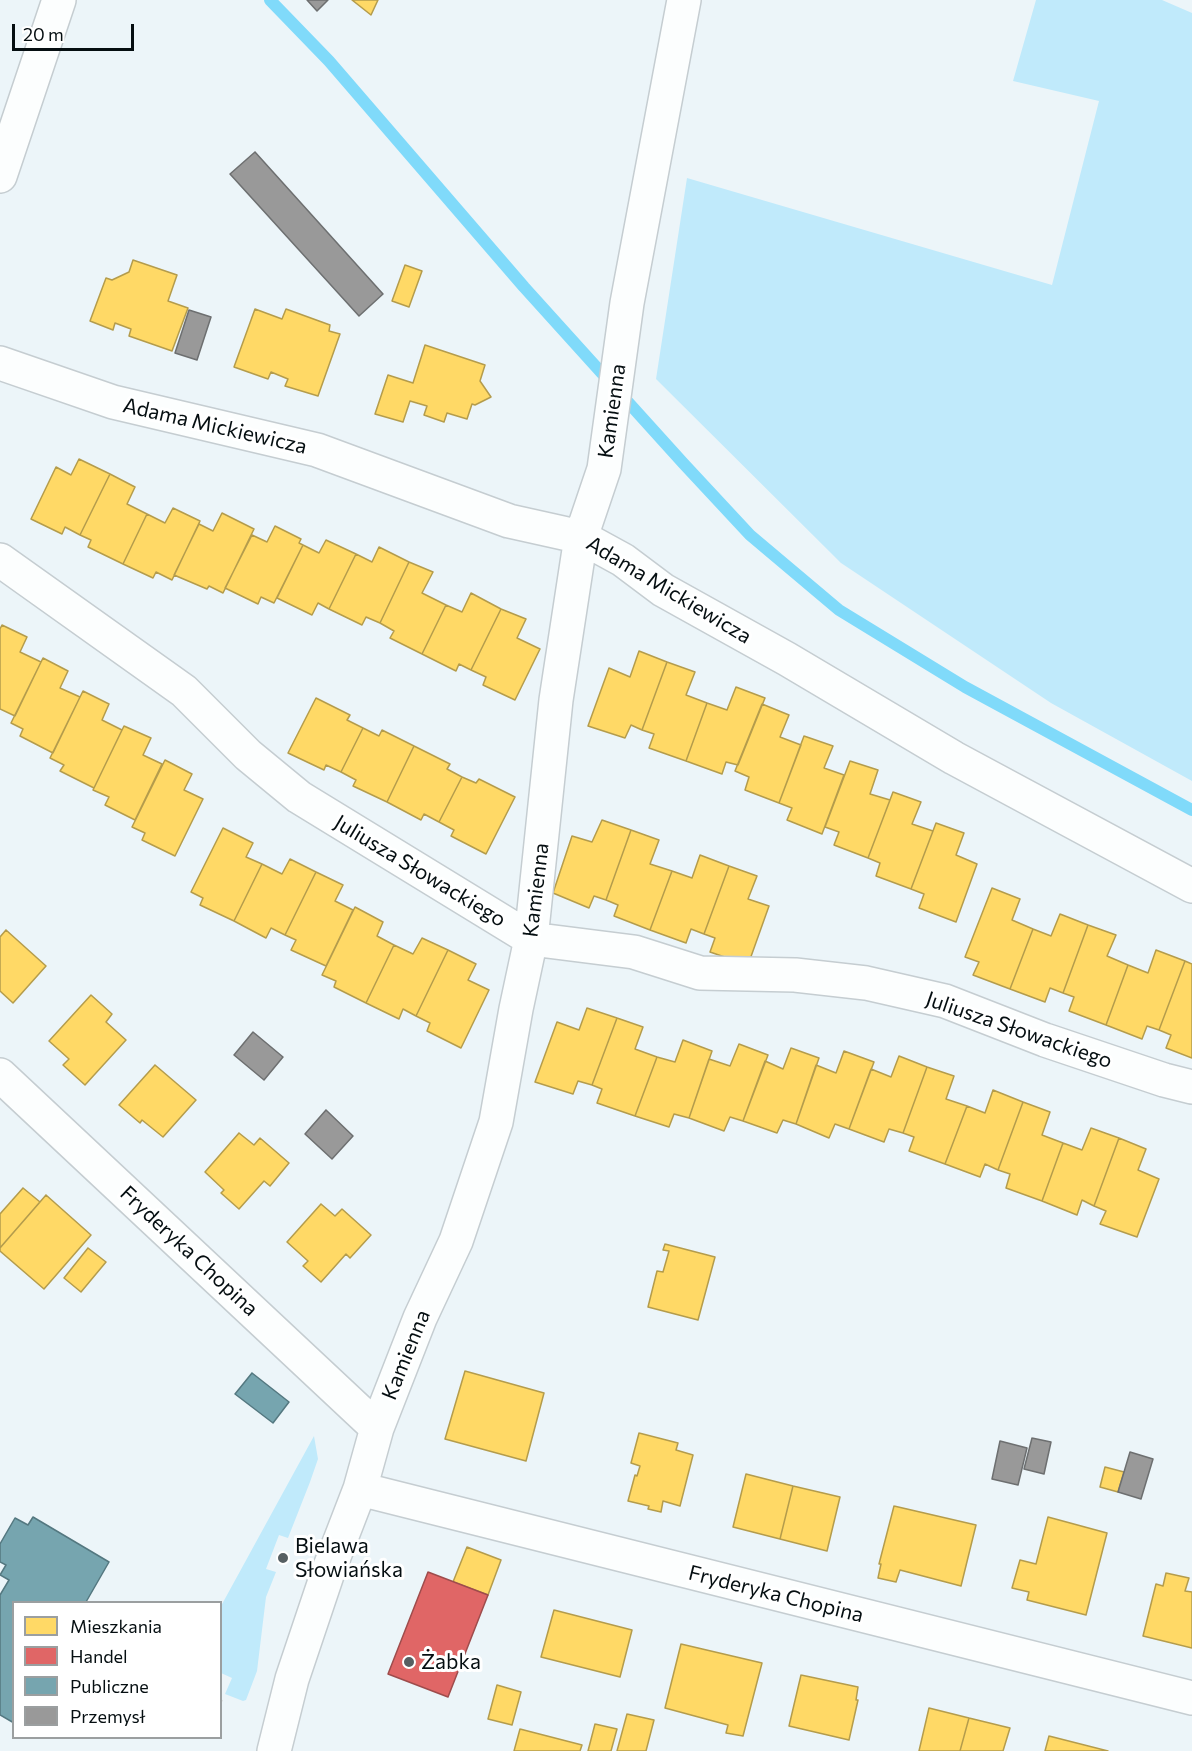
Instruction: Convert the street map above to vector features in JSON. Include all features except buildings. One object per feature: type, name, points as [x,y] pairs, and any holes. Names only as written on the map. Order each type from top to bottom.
[{"type":"street","points":[[0,176],[59,0]]},
{"type":"street","name":"Kamienna","points":[[274,1751],[292,1679],[328,1572],[360,1489],[377,1428],[420,1318],[456,1241],[496,1122],[531,939],[556,700],[581,537],[604,469],[627,303],[684,0]]},
{"type":"street","name":"Adama Mickiewicza","points":[[0,363],[113,402],[317,450],[509,521],[581,537],[623,560],[663,590],[787,659],[954,758],[1192,886]]},
{"type":"street","name":"Juliusza Słowackiego","points":[[0,560],[184,691],[248,755],[299,797],[531,939],[634,952],[700,973],[795,975],[866,982],[945,1001],[1045,1040],[1164,1080],[1192,1087]]},
{"type":"street","name":"Fryderyka Chopina","points":[[0,1075],[377,1428]]},
{"type":"street","name":"Fryderyka Chopina","points":[[360,1489],[1192,1698]]},
{"type":"shaded area","points":[[1036,0],[1162,0],[1192,13],[1192,781],[1051,703],[841,563],[656,379],[687,178],[1052,285],[1099,101],[1013,81]]},
{"type":"shaded area","points":[[314,1436],[318,1459],[310,1482],[288,1538],[279,1535],[266,1569],[276,1572],[266,1597],[257,1671],[246,1700],[243,1701],[225,1694],[232,1678],[222,1673],[222,1604]]},
{"type":"waterway","points":[[270,0],[329,61],[524,287],[750,535],[839,610],[965,687],[1192,810]]},
{"type":"place","name":"Bielawa Słowiańska","points":[[283,1558]]},
{"type":"place","name":"Żabka","points":[[409,1662]]}]
